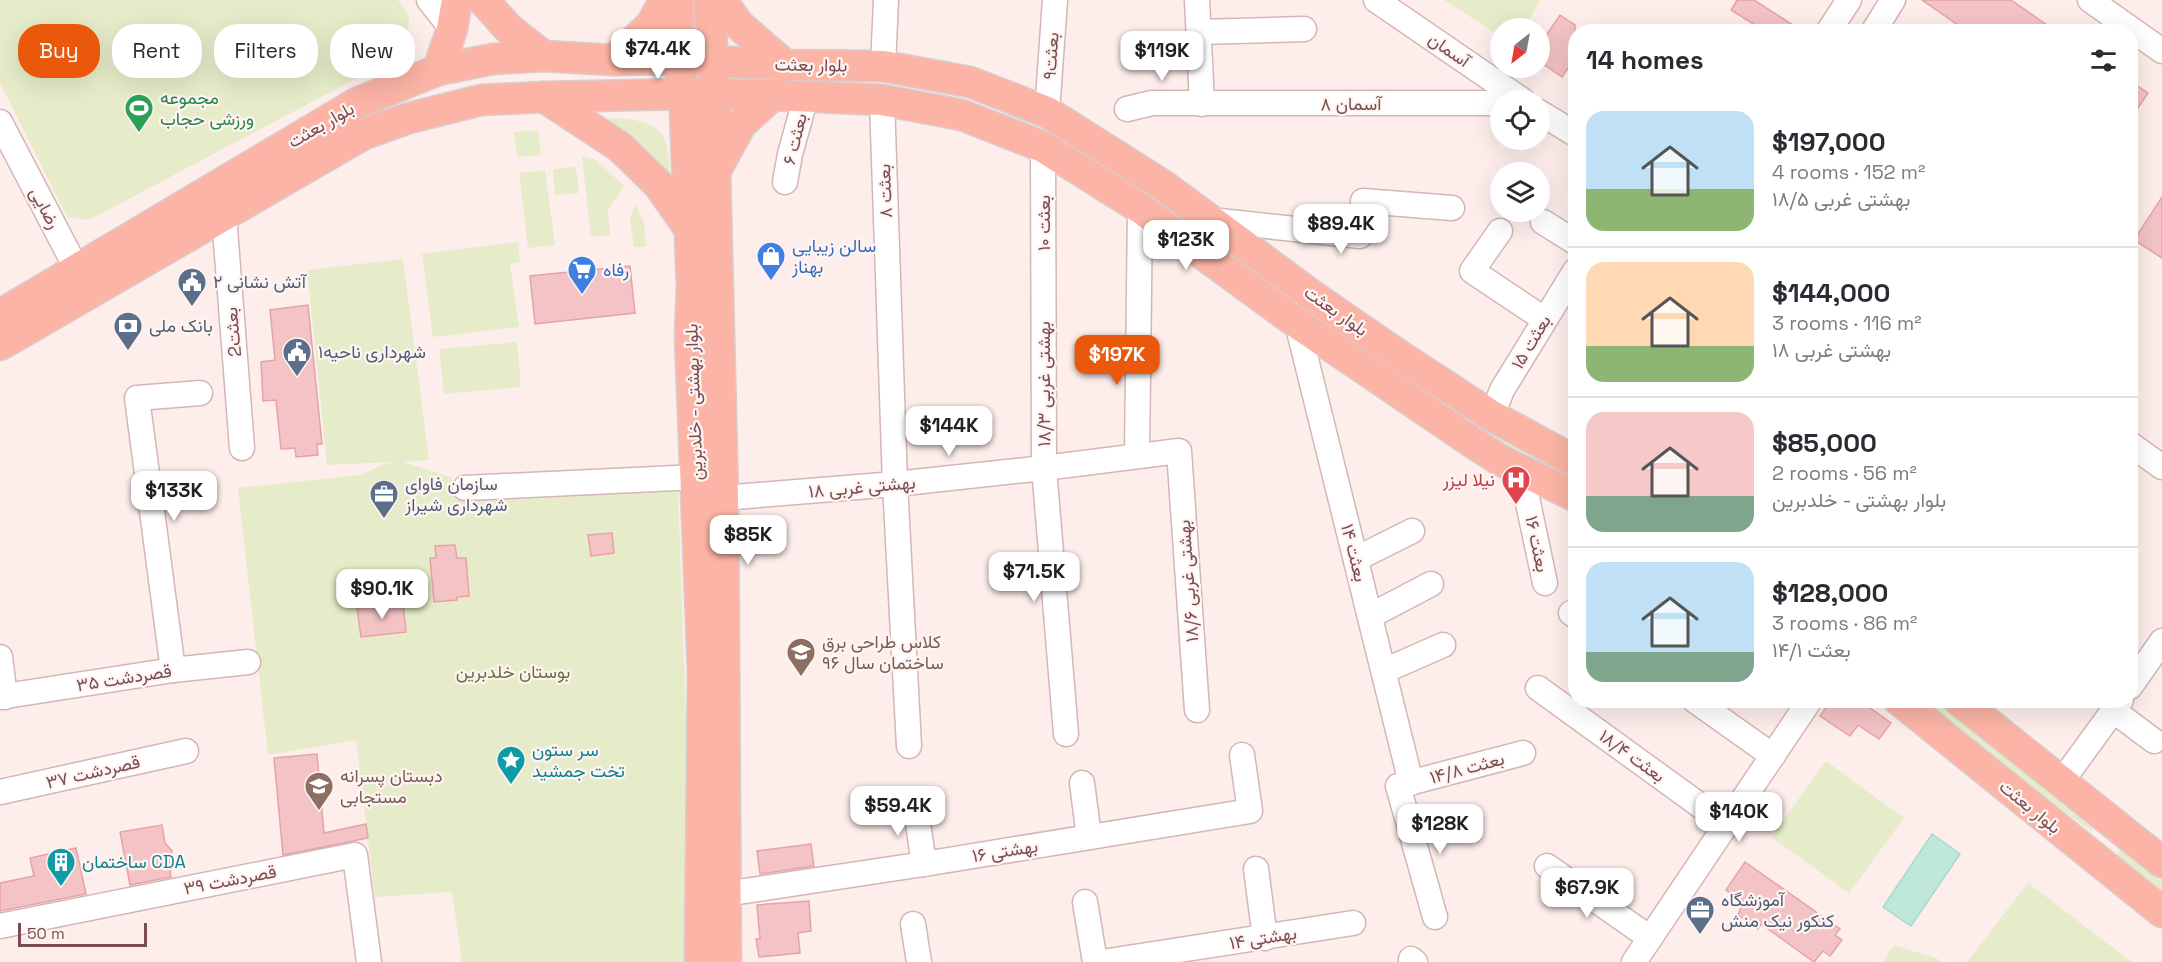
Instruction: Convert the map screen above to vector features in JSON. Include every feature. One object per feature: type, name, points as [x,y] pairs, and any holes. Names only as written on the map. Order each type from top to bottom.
[{"type":"main road","points":[[614,60],[651,25],[665,0]]},
{"type":"main road","name":"بلوار بهشتی - خلدبرین","points":[[678,0],[679,59],[685,94],[689,228],[705,286],[690,336],[703,671],[700,962]]},
{"type":"main road","name":"بلوار بهشتی - خلدبرین","points":[[709,0],[714,60],[715,171],[705,286],[723,498],[726,962]]},
{"type":"main road","points":[[721,0],[739,25],[785,65]]},
{"type":"main road","points":[[438,70],[460,5],[508,28],[543,56]]},
{"type":"main road","name":"بلوار بعثت","points":[[0,345],[84,282],[357,103],[438,70],[493,59],[543,56],[614,60],[679,59],[785,65],[884,66],[964,81],[1047,112],[1164,186],[1310,294],[1492,416],[1568,457]]},
{"type":"main road","points":[[956,114],[964,81]]},
{"type":"main road","points":[[715,171],[741,124],[773,95]]},
{"type":"main road","name":"بلوار بعثت","points":[[0,315],[84,282],[224,216],[364,134],[409,117],[481,100],[544,96],[773,95],[882,100],[956,114],[1043,147],[1140,208],[1297,323],[1474,444],[1568,493]]},
{"type":"main road","points":[[544,96],[620,147],[659,186],[689,228]]},
{"type":"main road","points":[[1474,444],[1492,416]]},
{"type":"main road","name":"بلوار بعثت","points":[[1909,708],[2162,912]]},
{"type":"main road","points":[[1974,708],[2162,862]]},
{"type":"street","points":[[884,66],[886,0]]},
{"type":"street","name":"بعثت۹","points":[[1047,112],[1055,0]]},
{"type":"street","points":[[1197,0],[1202,104]]},
{"type":"street","name":"آسمان","points":[[1376,0],[1507,90]]},
{"type":"street","points":[[1881,24],[1893,0]]},
{"type":"street","points":[[2090,0],[2124,24]]},
{"type":"street","points":[[1832,24],[1842,3]]},
{"type":"street","points":[[1198,32],[1304,29]]},
{"type":"street","points":[[2138,34],[2162,51]]},
{"type":"street","name":"۶ بعثت","points":[[785,182],[790,154],[806,97]]},
{"type":"street","name":"۸ بعثت","points":[[882,100],[895,484],[909,746]]},
{"type":"street","name":"۸ آسمان","points":[[1127,109],[1152,103],[1490,104]]},
{"type":"street","points":[[1550,119],[1568,130]]},
{"type":"street","name":"رضایی","points":[[0,122],[84,282]]},
{"type":"street","name":"۱۰ بعثت","points":[[1043,147],[1044,300]]},
{"type":"street","points":[[1211,220],[1360,236],[1363,201],[1452,208]]},
{"type":"street","points":[[1137,455],[1140,208]]},
{"type":"street","name":"2بعثت","points":[[224,216],[242,448]]},
{"type":"street","points":[[1543,222],[1568,238]]},
{"type":"street","points":[[1500,231],[1472,271],[1544,319]]},
{"type":"street","name":"بعثت ۱۵","points":[[1492,416],[1502,390],[1568,282]]},
{"type":"street","name":"بهشتی غربی ۱۸/۳","points":[[1044,300],[1044,468],[1066,734]]},
{"type":"street","name":"بعثت ۱۴","points":[[1297,323],[1411,783]]},
{"type":"street","points":[[173,670],[137,398],[200,393]]},
{"type":"street","points":[[2138,450],[2162,467]]},
{"type":"street","name":"بهشتی غربی ۱۸","points":[[723,498],[895,484],[1179,451]]},
{"type":"street","name":"بهشتی غربی ۱۸/۶","points":[[1179,451],[1197,710]]},
{"type":"street","name":"بعثت ۱۶","points":[[1521,470],[1545,583]]},
{"type":"street","points":[[465,488],[697,477]]},
{"type":"street","points":[[1356,559],[1412,531]]},
{"type":"street","points":[[1370,616],[1431,584]]},
{"type":"street","points":[[2138,676],[2162,641]]},
{"type":"street","points":[[1384,671],[1443,645]]},
{"type":"street","points":[[0,657],[3,697]]},
{"type":"street","name":"قصردشت ۳۵","points":[[3,697],[173,670],[248,662]]},
{"type":"street","name":"۱۸/۴ بعثت","points":[[1538,688],[1726,825]]},
{"type":"street","points":[[1705,708],[1773,756]]},
{"type":"street","points":[[1634,962],[1805,708]]},
{"type":"street","points":[[2062,781],[2116,708]]},
{"type":"street","points":[[2119,708],[2154,741]]},
{"type":"street","name":"قصردشت ۳۷","points":[[0,792],[186,751]]},
{"type":"street","name":"۱۴/۸ بعثت","points":[[1411,783],[1523,753]]},
{"type":"street","name":"۱۶ بهشتی","points":[[725,894],[1250,811],[1242,755]]},
{"type":"street","points":[[1082,783],[1089,837]]},
{"type":"street","points":[[1411,783],[1398,786],[1435,917]]},
{"type":"street","points":[[915,804],[924,864]]},
{"type":"street","name":"قصردشت ۳۹","points":[[0,926],[355,855],[369,962]]},
{"type":"street","points":[[1547,866],[1650,938]]},
{"type":"street","points":[[1256,869],[1265,938]]},
{"type":"street","points":[[1085,902],[1095,962]]},
{"type":"street","name":"۱۴ بهشتی","points":[[1101,962],[1353,923]]},
{"type":"street","points":[[913,924],[919,962]]},
{"type":"green space","name":"مجموعه ورزشی حجاب","points":[[0,0],[398,0],[409,15],[408,24],[330,24],[330,78],[357,78],[89,220],[67,217],[0,83]]},
{"type":"green space","points":[[1444,0],[1541,0],[1529,18],[1490,18],[1490,30]]},
{"type":"green space","points":[[968,102],[1066,136],[1211,235],[1406,382],[1568,471],[1568,476],[1464,424]]},
{"type":"green space","points":[[592,118],[636,120],[656,128],[663,136],[667,146],[671,180],[636,144],[616,130]]},
{"type":"green space","points":[[538,130],[541,155],[517,157],[514,132]]},
{"type":"green space","points":[[582,156],[596,160],[624,186],[608,210],[610,235],[591,237]]},
{"type":"green space","points":[[576,167],[579,193],[555,195],[553,169]]},
{"type":"green space","points":[[545,170],[555,245],[528,248],[519,173]]},
{"type":"green space","points":[[635,204],[644,222],[646,247],[634,247],[630,220]]},
{"type":"green space","points":[[518,242],[520,262],[510,264],[519,327],[433,337],[422,254]]},
{"type":"green space","name":"بوستان خلدبرین","points":[[403,259],[429,460],[403,462],[451,477],[460,500],[678,490],[688,776],[688,962],[462,962],[452,892],[375,897],[356,740],[268,755],[238,488],[360,475],[382,465],[396,462],[327,465],[307,270]]},
{"type":"green space","points":[[517,342],[521,387],[444,394],[439,349]]},
{"type":"green space","points":[[1926,708],[1945,708],[2095,825],[2091,831]]},
{"type":"green space","points":[[1826,761],[1904,818],[1849,893],[1771,837]]},
{"type":"green space","points":[[2124,848],[2162,877],[2162,894],[2119,861],[2118,852]]},
{"type":"green space","points":[[2028,883],[2132,962],[1967,962]]},
{"type":"green space","points":[[1894,945],[1938,959],[1942,962],[1883,962]]},
{"type":"shaded area","points":[[1932,834],[1960,854],[1911,926],[1883,907]]},
{"type":"building","points":[[1737,0],[1754,0],[1792,24],[1753,24],[1731,10]]},
{"type":"building","points":[[1922,0],[2011,0],[2046,24],[1956,24]]},
{"type":"building","points":[[1560,15],[1574,24],[1568,24],[1568,68],[1562,77],[1550,69],[1550,30]]},
{"type":"building","points":[[2138,86],[2148,93],[2138,108]]},
{"type":"building","points":[[2162,197],[2162,258],[2138,243],[2138,234]]},
{"type":"building","name":"رفاه","points":[[630,266],[635,313],[535,324],[530,276]]},
{"type":"building","name":"شهرداری ناحیه۱","points":[[308,305],[322,444],[317,444],[318,455],[296,457],[295,448],[281,449],[276,400],[263,401],[261,362],[275,360],[270,310]]},
{"type":"building","points":[[612,533],[614,553],[591,556],[588,535]]},
{"type":"building","points":[[455,545],[457,558],[466,558],[469,596],[457,597],[457,600],[434,602],[430,558],[436,558],[435,546]]},
{"type":"building","points":[[403,603],[406,632],[361,637],[357,608]]},
{"type":"building","points":[[1826,708],[1870,708],[1891,723],[1879,739],[1858,725],[1850,736],[1820,716]]},
{"type":"building","points":[[317,754],[324,833],[366,824],[368,838],[283,855],[274,758]]},
{"type":"building","points":[[162,825],[165,843],[172,851],[169,864],[171,877],[130,885],[120,832]]},
{"type":"building","points":[[811,844],[814,866],[760,874],[757,851]]},
{"type":"building","name":"ساختمان CDA","points":[[76,848],[86,894],[0,911],[0,883],[34,876],[30,858]]},
{"type":"building","points":[[1745,862],[1840,929],[1835,935],[1842,940],[1830,956],[1823,951],[1814,962],[1761,924],[1758,929],[1738,915],[1743,902],[1726,890]]},
{"type":"building","points":[[809,901],[811,931],[798,933],[800,953],[759,957],[756,939],[760,939],[757,905]]},
{"type":"place","name":"مجموعه ورزشی حجاب","points":[[139,134]]},
{"type":"place","name":"سالن زیبایی بهناز","points":[[771,282]]},
{"type":"place","name":"رفاه","points":[[582,296]]},
{"type":"place","name":"آتش نشانی ۲","points":[[192,308]]},
{"type":"place","name":"بانک ملی","points":[[128,352]]},
{"type":"place","name":"شهرداری ناحیه۱","points":[[297,378]]},
{"type":"place","name":"نیلا لیزر","points":[[1516,506]]},
{"type":"place","name":"سازمان فاوای شهرداری شیراز","points":[[384,520]]},
{"type":"place","name":"کلاس طراحی برق ساختمان سال ۹۶","points":[[801,678]]},
{"type":"place","name":"سر ستون تخت جمشید","points":[[511,786]]},
{"type":"place","name":"دبستان پسرانه مستجابی","points":[[319,812]]},
{"type":"place","name":"ساختمان CDA","points":[[61,888]]},
{"type":"place","name":"آموزشگاه کنکور نیک منش","points":[[1700,936]]}]
